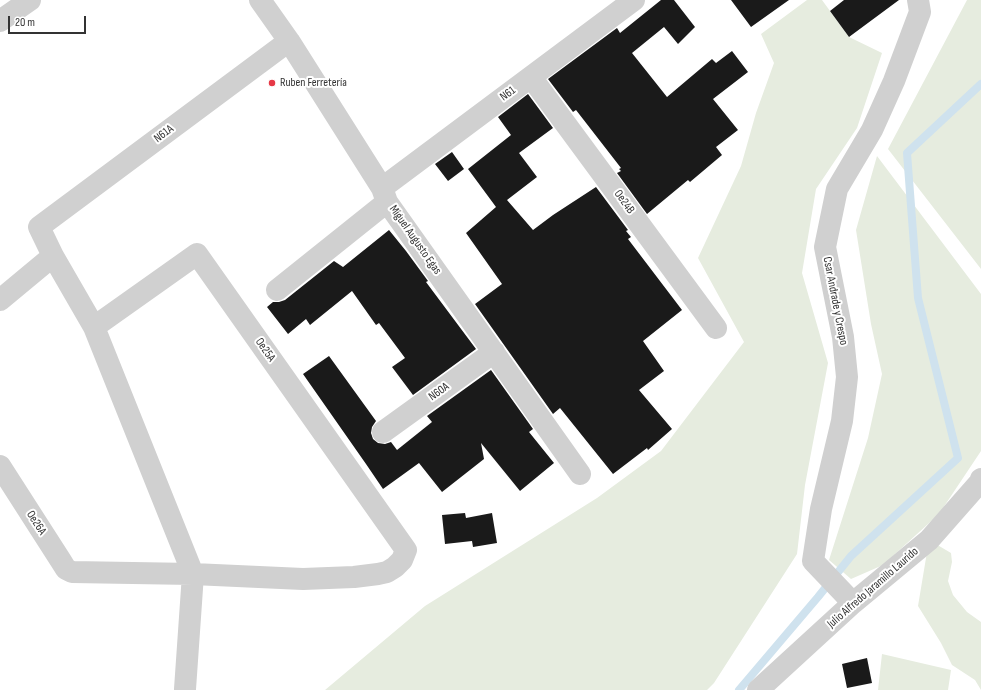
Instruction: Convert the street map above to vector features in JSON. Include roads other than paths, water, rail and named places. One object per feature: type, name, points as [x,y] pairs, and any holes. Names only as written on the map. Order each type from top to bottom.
[{"type":"street","points":[[0,21],[30,0]]},
{"type":"street","name":"Miguel Augusto Egas","points":[[260,0],[289,42],[384,195],[580,474]]},
{"type":"street","name":"N61","points":[[277,290],[384,195],[531,77],[634,0]]},
{"type":"street","name":"Csar Andrade y Crespo","points":[[853,603],[813,561],[821,509],[842,421],[847,377],[843,337],[825,247],[836,189],[872,130],[894,81],[920,12],[918,0]]},
{"type":"street","name":"N61A","points":[[53,256],[39,227],[289,42]]},
{"type":"street","name":"Oe24B","points":[[531,77],[716,328]]},
{"type":"street","name":"Oe25A","points":[[94,327],[197,254],[406,550],[402,560],[387,572],[362,576],[303,579],[193,574]]},
{"type":"street","points":[[0,300],[53,256],[94,327],[193,574],[185,689]]},
{"type":"street","name":"N60A","points":[[383,432],[494,352]]},
{"type":"street","name":"Oe26A","points":[[0,466],[66,569],[78,573],[193,574]]},
{"type":"street","name":"Julio Alfredo Jaramillo Laurido","points":[[758,690],[853,603],[929,540],[981,479]]},
{"type":"waterway","points":[[739,690],[851,556],[958,458],[918,298],[907,153],[981,84]]},
{"type":"place","name":"Ruben Ferretería","points":[[272,83]]}]
